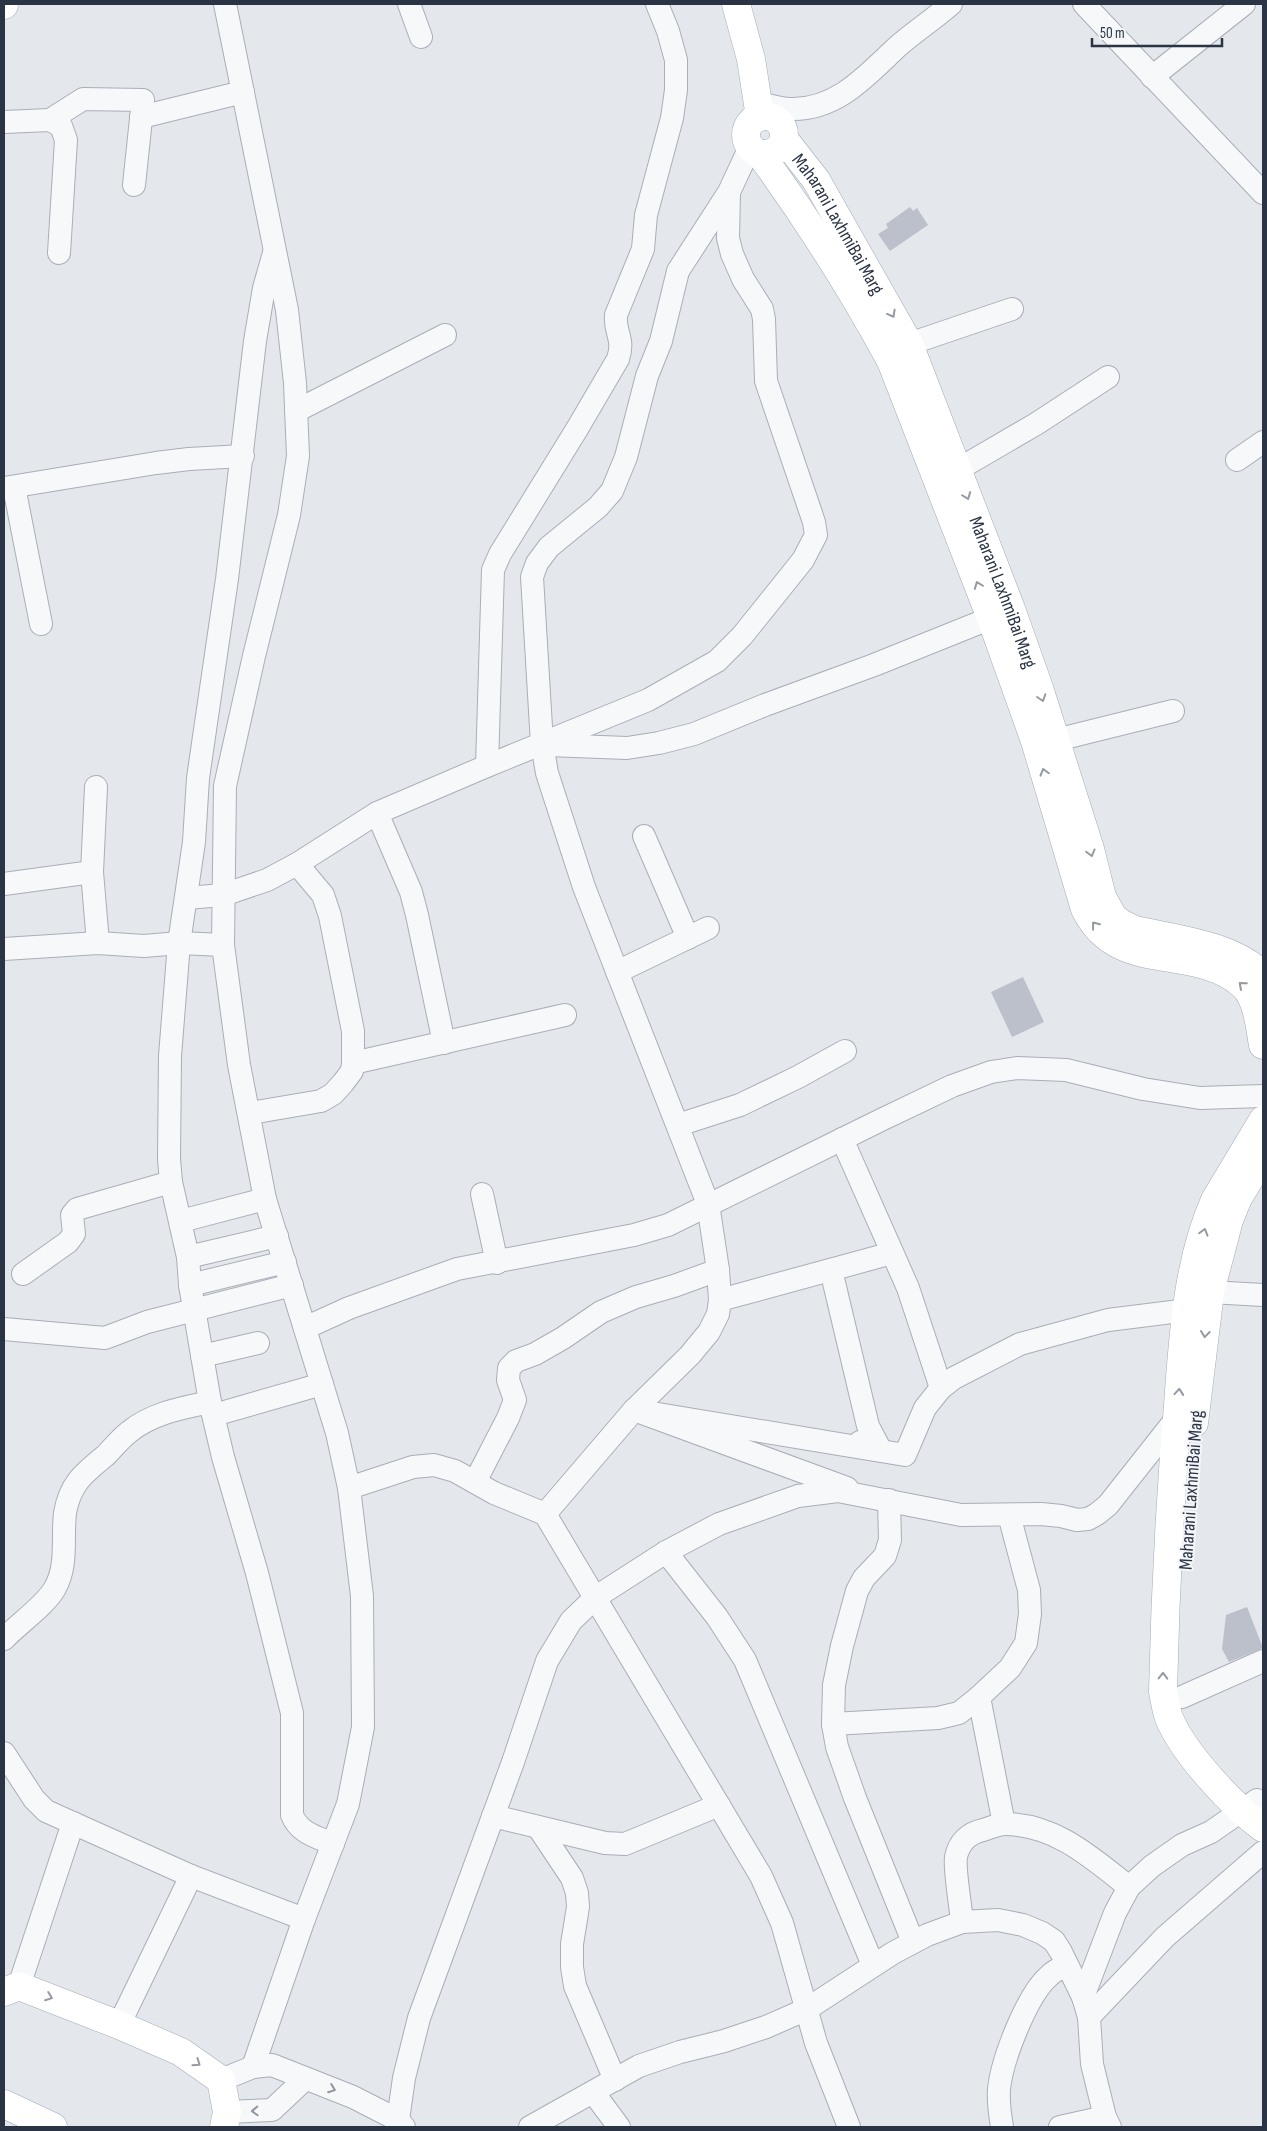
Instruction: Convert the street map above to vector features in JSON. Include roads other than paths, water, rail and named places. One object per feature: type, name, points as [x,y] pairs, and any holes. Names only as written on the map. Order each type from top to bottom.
[{"type":"main road","points":[[736,4],[751,60],[758,110],[749,124],[747,142],[791,196],[874,330],[891,361],[991,618],[1035,741],[1084,909],[1090,920],[1111,941],[1125,948],[1225,972],[1243,985],[1254,1003],[1263,1046]]},
{"type":"main road","points":[[755,150],[772,153],[777,150],[784,139],[784,132],[778,121],[758,110]]},
{"type":"main road","name":"Maharani LaxhmiBai Marg","points":[[784,139],[816,180],[909,344],[1011,609],[1056,740],[1090,849],[1102,897],[1113,917],[1135,930],[1230,953],[1249,963],[1263,976]]},
{"type":"main road","points":[[1263,1120],[1221,1188],[1209,1214],[1192,1271],[1176,1419],[1164,1631],[1163,1692],[1169,1717],[1181,1740],[1196,1761],[1254,1805],[1263,1828]]},
{"type":"main road","name":"Maharani LaxhmiBai Marg","points":[[1254,1805],[1212,1754],[1192,1725],[1182,1697],[1180,1630],[1188,1484],[1210,1292],[1229,1220],[1238,1198],[1263,1157]]},
{"type":"main road","points":[[11,1989],[120,2025],[181,2052],[221,2080],[225,2120]]},
{"type":"main road","points":[[4,2104],[53,2127]]},
{"type":"street","points":[[225,4],[287,310],[295,383],[298,456],[289,514],[254,656],[225,786],[223,945],[239,1065],[250,1113],[265,1199],[337,1433],[349,1488],[362,1596],[364,1727],[348,1804],[304,1919],[253,2067]]},
{"type":"street","points":[[410,4],[421,37]]},
{"type":"street","points":[[487,766],[494,570],[500,554],[577,429],[618,359],[621,350],[621,340],[615,324],[616,315],[643,249],[646,215],[672,118],[676,90],[676,60],[668,31],[657,4]]},
{"type":"street","points":[[758,110],[805,109],[833,100],[865,79],[898,46],[951,4]]},
{"type":"street","points":[[1084,4],[1263,194]]},
{"type":"street","points":[[1152,77],[1244,4]]},
{"type":"street","points":[[142,117],[243,92]]},
{"type":"street","points":[[4,122],[50,120],[83,99],[143,100],[134,185]]},
{"type":"street","points":[[50,120],[61,126],[66,140],[59,253]]},
{"type":"street","points":[[546,1514],[634,1410],[690,1355],[709,1332],[718,1314],[720,1300],[718,1270],[708,1204],[584,887],[547,773],[542,744],[532,577],[537,563],[549,546],[582,520],[606,499],[612,491],[626,457],[647,376],[661,341],[678,271],[755,150]]},
{"type":"street","points":[[186,898],[223,895],[267,880],[297,864],[378,813],[648,700],[717,661],[742,636],[803,560],[816,535],[814,522],[766,381],[763,314],[738,269],[728,238],[729,192]]},
{"type":"street","points":[[274,250],[264,288],[255,341],[243,456],[198,778],[194,842],[179,942],[170,1056],[170,1182],[181,1221],[188,1257],[190,1285],[202,1356],[223,1457],[257,1573],[292,1713],[292,1815],[296,1824],[307,1832],[333,1844]]},
{"type":"street","points":[[909,344],[1012,309]]},
{"type":"street","points":[[296,411],[445,335]]},
{"type":"street","points":[[957,470],[1036,424],[1108,377]]},
{"type":"street","points":[[1237,460],[1263,442]]},
{"type":"street","points":[[41,624],[9,488],[156,463],[243,456]]},
{"type":"street","points":[[542,744],[627,748],[659,743],[694,734],[765,704],[874,665],[991,618]]},
{"type":"street","points":[[1056,740],[1173,712]]},
{"type":"street","points":[[96,787],[92,872],[98,943]]},
{"type":"street","points":[[378,813],[411,892],[418,915],[444,1043]]},
{"type":"street","points":[[644,836],[688,938]]},
{"type":"street","points":[[250,1113],[321,1101],[333,1094],[352,1071],[353,1031],[330,916],[323,895],[297,864]]},
{"type":"street","points":[[4,884],[92,872]]},
{"type":"street","points":[[617,972],[708,928]]},
{"type":"street","points":[[4,949],[98,943],[144,946],[179,942],[223,945]]},
{"type":"street","points":[[353,1064],[564,1015]]},
{"type":"street","points":[[678,1125],[740,1105],[798,1077],[845,1051]]},
{"type":"street","points":[[305,1328],[349,1308],[458,1269],[634,1235],[668,1225],[952,1086],[991,1072],[1017,1068],[1066,1070],[1143,1089],[1200,1098],[1263,1096]]},
{"type":"street","points":[[842,1139],[908,1288],[941,1388]]},
{"type":"street","points":[[23,1274],[68,1242],[74,1234],[72,1216],[77,1210],[170,1182]]},
{"type":"street","points":[[482,1194],[496,1263]]},
{"type":"street","points":[[181,1221],[265,1199]]},
{"type":"street","points":[[188,1257],[277,1236]]},
{"type":"street","points":[[720,1300],[892,1253]]},
{"type":"street","points":[[190,1285],[285,1262]]},
{"type":"street","points":[[475,1482],[508,1418],[514,1400],[508,1380],[509,1368],[516,1361],[534,1354],[563,1338],[601,1312],[636,1297],[718,1270]]},
{"type":"street","points":[[634,1410],[878,1445],[868,1426],[831,1270]]},
{"type":"street","points":[[4,1329],[105,1338],[147,1322],[292,1285]]},
{"type":"street","points":[[1210,1292],[1263,1294]]},
{"type":"street","points":[[634,1410],[905,1455],[925,1408],[941,1388],[954,1378],[1020,1344],[1108,1320],[1188,1310]]},
{"type":"street","points":[[202,1356],[258,1343]]},
{"type":"street","points":[[4,1639],[54,1589],[61,1574],[65,1547],[65,1515],[70,1493],[80,1477],[129,1432],[146,1421],[172,1410],[212,1408],[322,1384]]},
{"type":"street","points":[[634,1410],[880,1498]]},
{"type":"street","points":[[221,2080],[253,2067],[272,2065],[353,2097],[401,2124],[404,2078],[420,2018],[547,1661],[571,1621],[596,1597],[666,1552],[719,1524],[798,1496],[838,1491],[961,1515],[1042,1514],[1088,1520],[1108,1505],[1176,1419]]},
{"type":"street","points":[[349,1488],[413,1467],[434,1465],[455,1471],[494,1493],[546,1514],[761,1876],[782,1923],[816,2043],[849,2127]]},
{"type":"street","points":[[880,1498],[890,1540],[885,1556],[864,1578],[857,1591],[834,1685],[833,1724],[836,1747],[913,1942]]},
{"type":"street","points":[[833,1724],[938,1718],[959,1712],[979,1697],[1010,1668],[1026,1643],[1030,1614],[1029,1590],[1009,1514]]},
{"type":"street","points":[[666,1552],[717,1617],[745,1660],[874,1965]]},
{"type":"street","points":[[1182,1697],[1263,1661]]},
{"type":"street","points":[[979,1697],[1004,1824]]},
{"type":"street","points":[[4,1753],[34,1800],[46,1811],[190,1876],[304,1919]]},
{"type":"street","points":[[493,1816],[605,1843],[624,1844],[719,1805]]},
{"type":"street","points":[[1086,2007],[1115,1913],[1129,1887],[1152,1866],[1182,1845],[1212,1832],[1254,1805]]},
{"type":"street","points":[[11,1989],[73,1823]]},
{"type":"street","points":[[962,1922],[956,1858],[962,1840],[975,1832],[1004,1824],[1038,1828],[1058,1837],[1084,1851],[1129,1887]]},
{"type":"street","points":[[538,1827],[572,1878],[577,1893],[578,1907],[572,1944],[572,1967],[575,1986],[615,2080]]},
{"type":"street","points":[[1086,2007],[1263,1852]]},
{"type":"street","points":[[120,2025],[190,1876]]},
{"type":"street","points":[[530,2127],[639,2066],[766,2027],[807,2009],[913,1942],[962,1922],[998,1920],[1023,1925],[1042,1933],[1054,1941],[1086,2007],[1092,2064],[1107,2122],[1060,2127]]},
{"type":"street","points":[[1002,2127],[999,2090],[1003,2071],[1017,2030],[1038,1989],[1050,1975],[1066,1965]]},
{"type":"street","points":[[225,2120],[272,2110],[305,2079]]},
{"type":"street","points":[[593,2092],[619,2127]]}]
